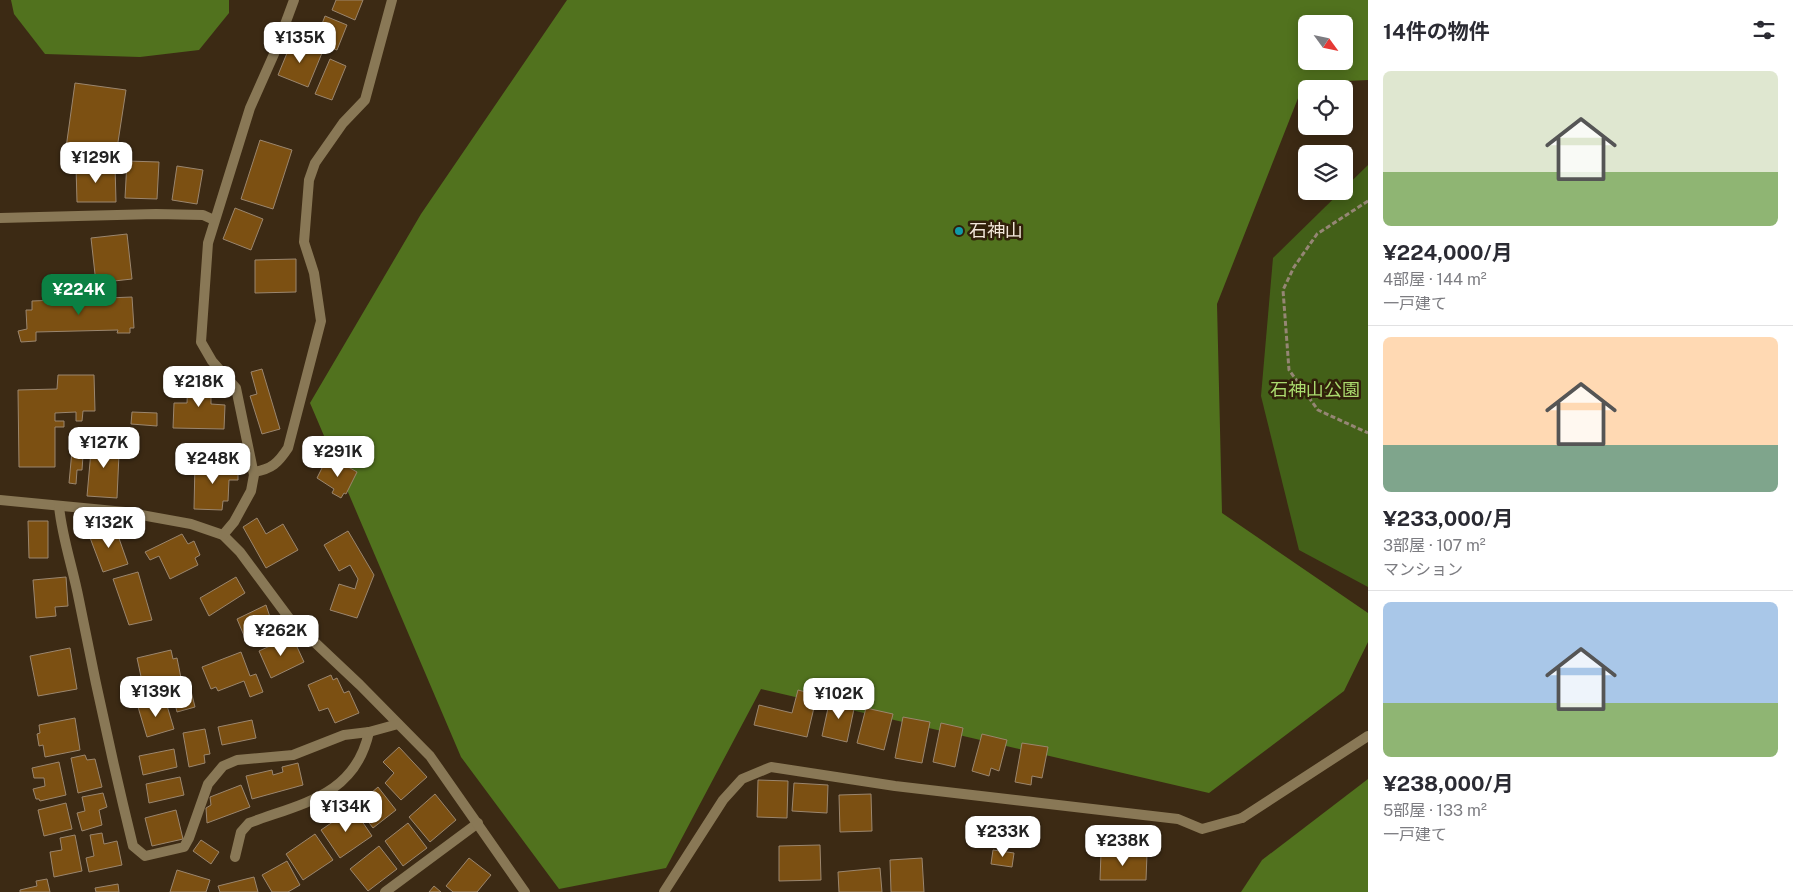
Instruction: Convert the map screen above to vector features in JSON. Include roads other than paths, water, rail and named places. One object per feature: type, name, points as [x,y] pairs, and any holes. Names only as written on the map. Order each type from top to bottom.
[{"type":"street","points":[[223,535],[234,522],[251,491],[254,472],[236,388],[212,361],[201,342],[200,332],[208,243],[250,108],[294,0]]},
{"type":"street","points":[[254,472],[269,470],[279,462],[288,448],[321,321],[314,273],[304,242],[309,180],[315,163],[342,123],[365,100],[392,0]]},
{"type":"street","points":[[0,218],[156,214],[203,215],[214,220]]},
{"type":"street","points":[[0,500],[125,512],[191,524],[223,535],[240,552],[289,618],[430,756],[525,892]]},
{"type":"street","points":[[59,506],[107,740],[134,846],[145,856],[184,847],[208,784],[223,766],[237,760],[293,755],[344,734],[369,732],[398,724]]},
{"type":"street","points":[[235,857],[240,832],[249,823],[330,792],[348,776],[364,752],[369,732]]},
{"type":"street","points":[[664,892],[723,800],[742,779],[771,768],[895,786],[1178,819],[1202,829],[1242,818],[1368,736]]},
{"type":"street","points":[[385,892],[478,823]]},
{"type":"place","name":"石神山","points":[[959,231]]},
{"type":"park label","name":"石神山公園","points":[[1315,390]]}]
